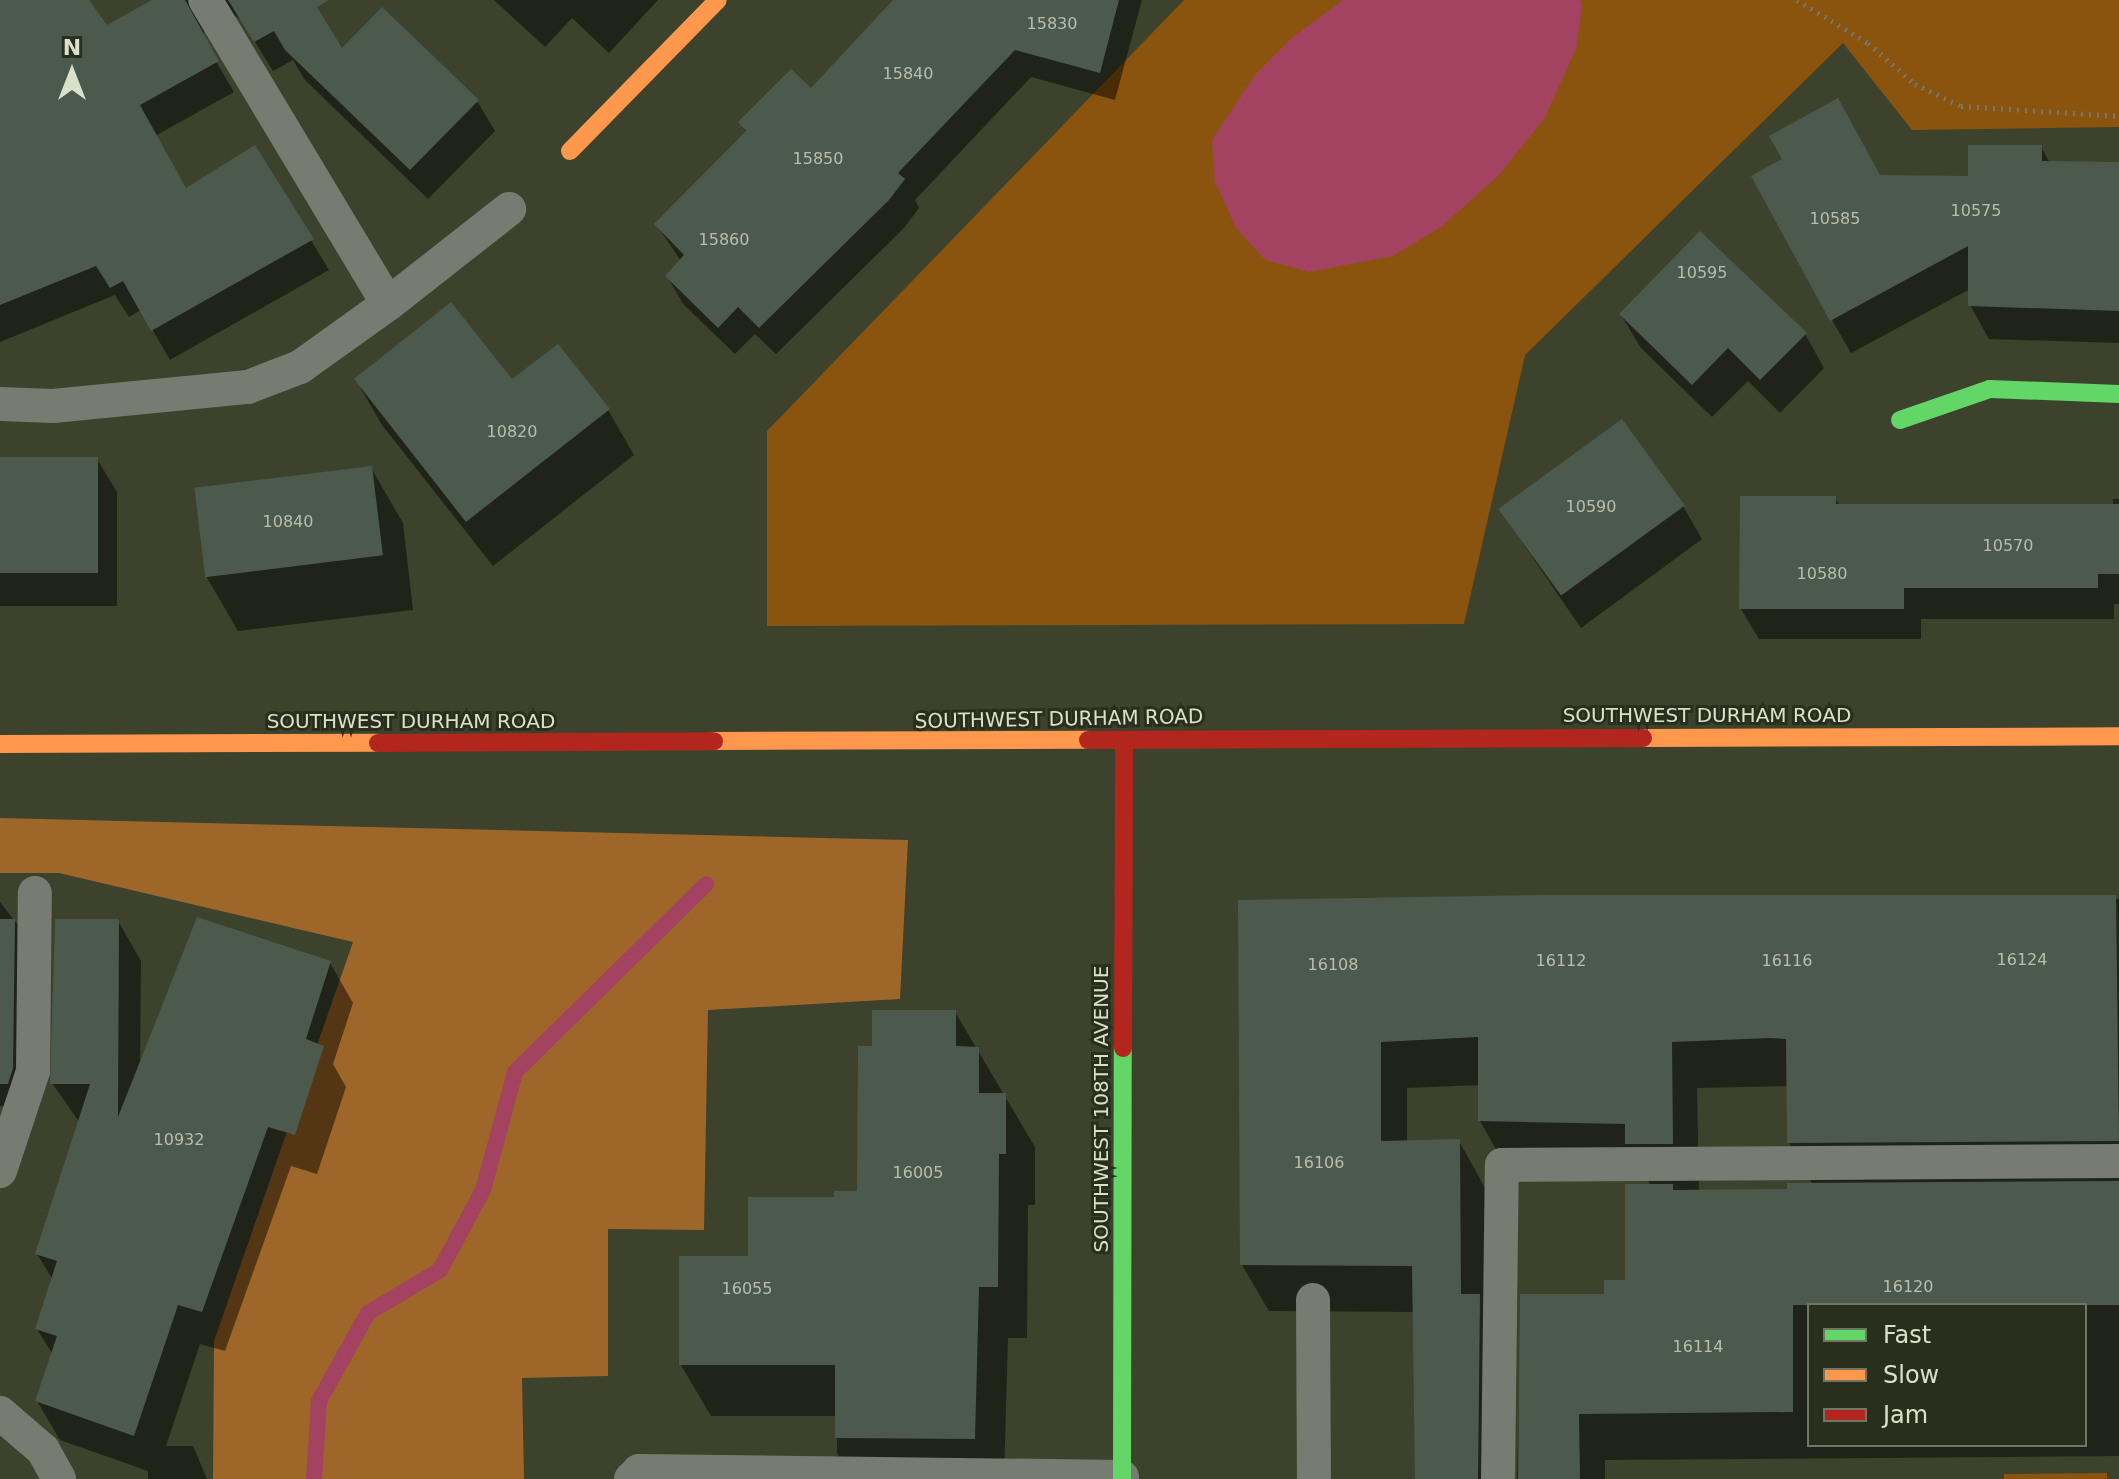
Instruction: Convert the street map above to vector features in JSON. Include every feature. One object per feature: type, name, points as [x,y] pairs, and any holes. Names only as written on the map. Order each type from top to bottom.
[{"type":"main road","points":[[570,151],[718,0]]},
{"type":"main road","points":[[1900,420],[1990,389],[2119,394]]},
{"type":"main road","name":"SOUTHWEST DURHAM ROAD","points":[[0,744],[2119,736]]},
{"type":"main road","name":"SOUTHWEST 108TH AVENUE","points":[[1122,1478],[1124,740]]},
{"type":"lane","points":[[205,0],[388,304]]},
{"type":"lane","points":[[0,404],[53,406],[248,387],[300,367],[388,304],[509,209]]},
{"type":"lane","points":[[0,1171],[33,1071],[35,893]]},
{"type":"lane","points":[[1498,1479],[1502,1165],[2119,1161]]},
{"type":"lane","points":[[1313,1300],[1314,1479]]},
{"type":"lane","points":[[0,1413],[43,1450],[59,1479]]},
{"type":"lane","points":[[631,1479],[639,1471],[732,1475],[1122,1478]]},
{"type":"path","points":[[1797,0],[1868,43],[1915,84],[1961,106],[2119,116]]},
{"type":"shaded area","points":[[1184,0],[2119,0],[2119,127],[1912,130],[1843,43],[1525,355],[1464,624],[767,626],[767,431]]},
{"type":"shaded area","points":[[1343,0],[1580,0],[1582,5],[1576,49],[1544,119],[1498,176],[1441,227],[1393,256],[1309,272],[1265,260],[1236,228],[1215,182],[1212,140],[1255,75],[1293,37]]},
{"type":"shaded area","points":[[0,818],[908,840],[900,999],[708,1010],[704,1230],[608,1229],[608,1376],[522,1378],[524,1479],[213,1479],[214,1341],[353,942],[59,873],[0,873]]},
{"type":"shaded area","points":[[2107,1473],[2107,1479],[2004,1479],[2004,1474]]},
{"type":"building","points":[[0,0],[89,0],[107,25],[152,0],[185,0],[219,61],[140,105],[186,188],[255,145],[314,239],[151,331],[123,281],[110,288],[96,266],[0,305]]},
{"type":"building","points":[[228,0],[329,0],[317,7],[342,48],[382,7],[479,100],[410,170],[285,50],[274,31],[254,42]]},
{"type":"building","points":[[893,0],[1119,0],[1100,73],[1015,50],[898,173],[905,179],[889,200],[759,328],[738,307],[718,328],[665,276],[684,255],[654,224],[746,131],[738,122],[791,69],[811,88]]},
{"type":"building","points":[[1838,98],[1880,175],[1968,176],[1968,145],[2042,145],[2042,161],[2119,162],[2119,311],[1968,306],[1968,246],[1830,321],[1751,176],[1782,159],[1769,136]]},
{"type":"building","points":[[1700,231],[1807,333],[1760,380],[1728,348],[1692,385],[1619,314]]},
{"type":"building","points":[[451,302],[512,379],[558,344],[610,409],[466,522],[354,379]]},
{"type":"building","points":[[1622,419],[1685,506],[1561,595],[1498,509]]},
{"type":"building","points":[[0,457],[98,457],[98,573],[0,573]]},
{"type":"building","points":[[372,466],[383,555],[205,577],[194,488]]},
{"type":"building","points":[[1740,496],[1836,496],[1836,504],[2119,504],[2119,574],[2098,574],[2098,588],[1904,588],[1904,609],[1739,609]]},
{"type":"building","points":[[1545,895],[2116,895],[2119,1141],[1787,1143],[1786,1039],[1771,1038],[1672,1042],[1673,1144],[1625,1144],[1625,1124],[1478,1121],[1478,1037],[1381,1042],[1381,1141],[1460,1139],[1461,1294],[1480,1294],[1478,1479],[1415,1479],[1412,1266],[1240,1265],[1238,900]]},
{"type":"building","points":[[197,917],[331,961],[306,1039],[324,1046],[295,1135],[268,1127],[202,1312],[178,1305],[134,1436],[35,1401],[57,1336],[35,1329],[57,1261],[35,1254],[90,1084],[50,1084],[55,919],[119,919],[118,1117]]},
{"type":"building","points":[[0,919],[15,919],[13,1068],[8,1084],[0,1084]]},
{"type":"building","points":[[872,1010],[956,1010],[956,1046],[979,1047],[979,1093],[1006,1093],[1006,1154],[999,1154],[998,1287],[979,1287],[975,1439],[835,1438],[835,1365],[679,1365],[679,1256],[748,1256],[748,1197],[834,1197],[834,1191],[857,1191],[858,1046],[872,1046]]},
{"type":"building","points":[[2119,1181],[2119,1305],[1793,1305],[1793,1412],[1579,1414],[1580,1479],[1518,1479],[1520,1294],[1604,1294],[1604,1280],[1625,1280],[1625,1184],[1673,1184],[1673,1190],[1787,1189],[1787,1183]]},
{"type":"waterway","points":[[314,1479],[319,1401],[368,1313],[440,1270],[483,1190],[515,1072],[706,884]]},
{"type":"traffic: fast","points":[[1900,420],[1990,389],[2119,394]]},
{"type":"traffic: fast","points":[[1122,1479],[1123,1048]]},
{"type":"traffic: slow","points":[[570,151],[718,0]]},
{"type":"traffic: slow","points":[[1643,738],[2119,736]]},
{"type":"traffic: slow","points":[[714,741],[1088,740]]},
{"type":"traffic: slow","points":[[0,744],[378,743]]},
{"type":"traffic: jam","points":[[1088,740],[1643,738]]},
{"type":"traffic: jam","points":[[1123,1048],[1124,740]]},
{"type":"traffic: jam","points":[[378,743],[714,741]]}]
